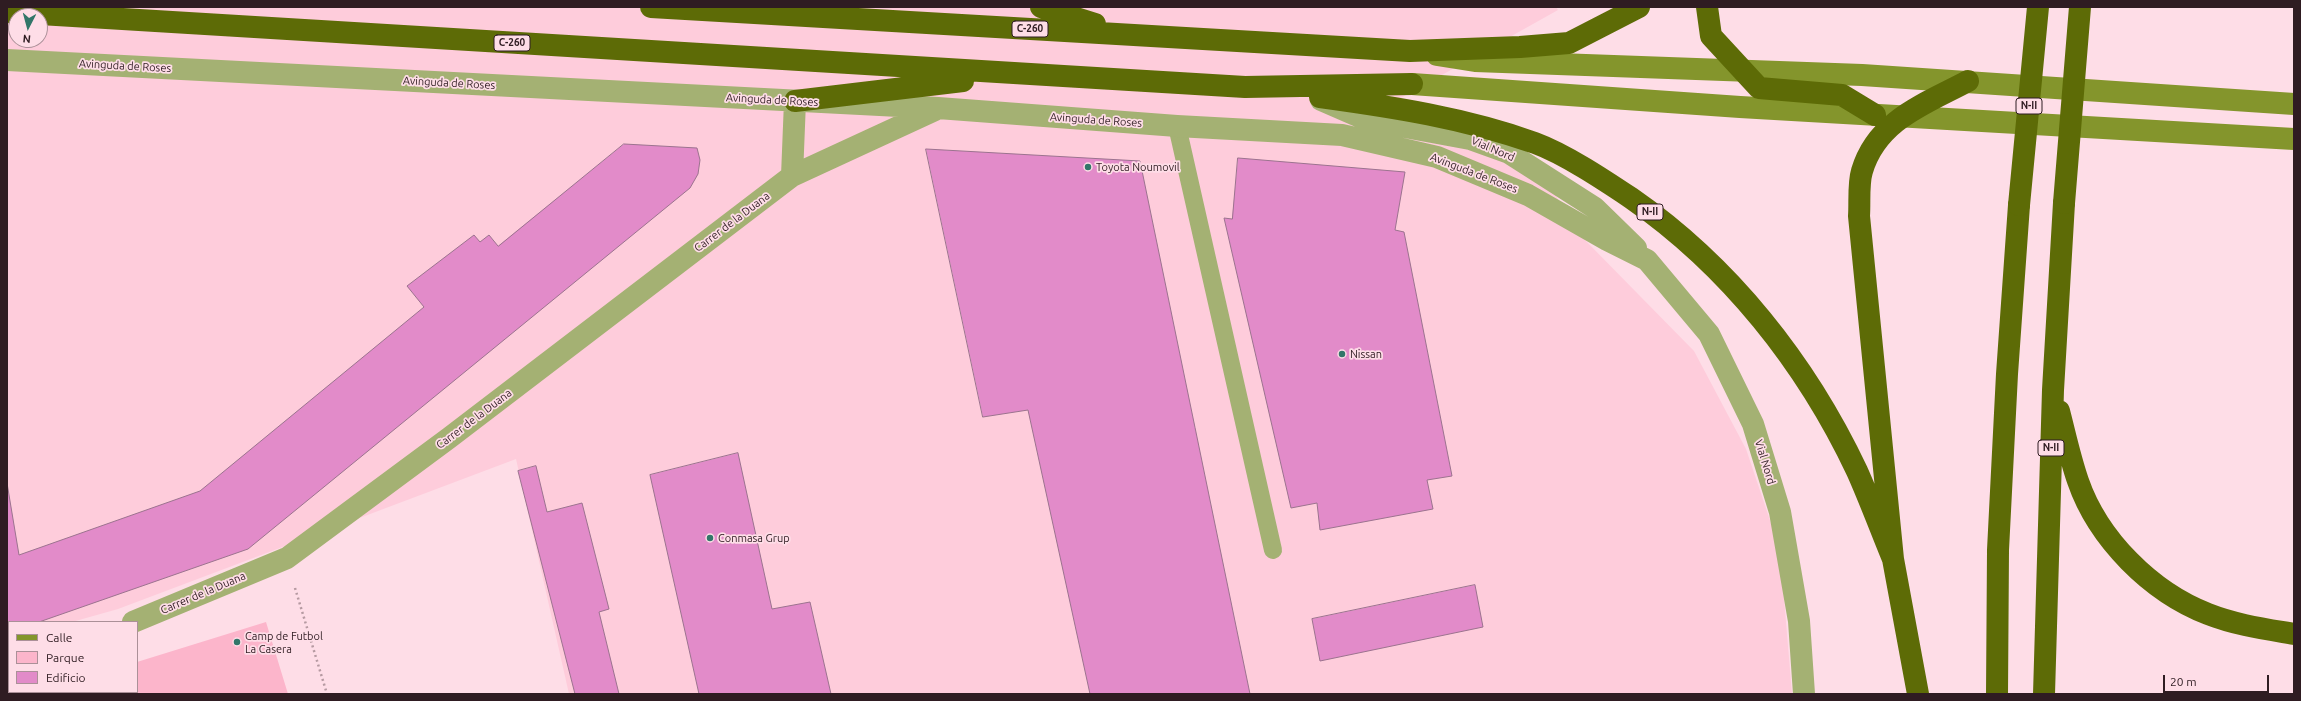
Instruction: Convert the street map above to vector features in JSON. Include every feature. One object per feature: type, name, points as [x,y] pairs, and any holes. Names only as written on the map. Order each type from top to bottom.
[{"type":"highway","name":"C-260","points":[[651,7],[1410,51]]},
{"type":"highway","points":[[1041,7],[1127,34]]},
{"type":"highway","points":[[1410,51],[1520,47],[1569,43],[1639,7]]},
{"type":"highway","points":[[1707,7],[1711,36],[1759,88],[1842,95],[1875,115]]},
{"type":"highway","name":"N-II","points":[[1997,694],[1998,550],[2007,374],[2019,205],[2038,7]]},
{"type":"highway","name":"N-II","points":[[2044,694],[2044,619],[2053,390],[2064,203],[2080,7]]},
{"type":"highway","name":"C-260","points":[[7,12],[1245,87],[1412,84]]},
{"type":"highway","points":[[795,102],[1018,74]]},
{"type":"highway","name":"N-II","points":[[1918,694],[1893,559],[1859,216],[1861,171],[1875,141],[1887,127],[1902,117],[1968,81]]},
{"type":"highway","name":"N-II","points":[[1245,87],[1409,109],[1476,124],[1537,144],[1604,179],[1645,208],[1719,271],[1797,366],[1824,408],[1857,471],[1893,559]]},
{"type":"highway","name":"N-II","points":[[2053,390],[2078,482],[2098,523],[2124,555],[2148,578],[2173,598],[2201,611],[2250,626],[2294,634]]},
{"type":"main road","name":"C-260","points":[[1410,51],[1476,62],[1742,70],[1968,81],[2294,104]]},
{"type":"main road","name":"C-260","points":[[1412,84],[1902,117],[2294,139]]},
{"type":"street","name":"Avinguda de Roses","points":[[7,60],[795,102],[938,108],[1177,126],[1342,135],[1437,157],[1528,194]]},
{"type":"street","name":"Vial Nord","points":[[1311,96],[1367,120],[1470,139],[1508,153],[1595,208],[1647,260],[1710,334],[1753,424],[1780,512],[1799,621],[1804,694]]},
{"type":"street","points":[[792,176],[795,102]]},
{"type":"street","name":"Carrer de la Duana","points":[[135,621],[287,558],[456,433],[792,176],[938,108]]},
{"type":"street","name":"Vial Nord","points":[[1528,194],[1607,240],[1647,260]]},
{"type":"lane","points":[[1177,126],[1273,550]]},
{"type":"path","points":[[287,558],[327,694]]},
{"type":"shaded area","points":[[7,7],[1556,7],[1558,10],[1374,113],[1539,169],[1583,238],[1694,351],[1746,449],[1780,550],[1792,694],[569,694],[516,459],[118,609],[76,621],[8,621],[7,640]]},
{"type":"green space","name":"Camp de Futbol La Casera","points":[[266,622],[288,694],[33,694],[138,693],[138,662]]},
{"type":"building","points":[[624,144],[697,148],[700,160],[698,174],[690,188],[248,549],[42,621],[8,621],[7,629],[7,483],[19,555],[200,491],[424,307],[407,286],[474,235],[480,242],[489,235],[498,246]]},
{"type":"building","points":[[926,149],[1140,161],[1250,694],[1090,694],[1028,410],[983,417]]},
{"type":"building","name":"Nissan","points":[[1238,158],[1405,172],[1395,230],[1404,232],[1452,476],[1427,480],[1433,509],[1320,530],[1317,503],[1291,508],[1224,218],[1232,219]]},
{"type":"building","name":"Conmasa Grup","points":[[738,453],[772,609],[810,602],[831,694],[699,694],[650,475]]},
{"type":"building","points":[[536,466],[547,512],[582,503],[609,609],[599,612],[619,694],[575,694],[518,471]]},
{"type":"building","points":[[1475,585],[1483,627],[1320,661],[1312,619]]},
{"type":"place","name":"Toyota Noumovil","points":[[1088,167]]},
{"type":"place","name":"Nissan","points":[[1342,354]]},
{"type":"place","name":"Conmasa Grup","points":[[710,538]]},
{"type":"place","name":"Camp de Futbol La Casera","points":[[237,642]]}]
